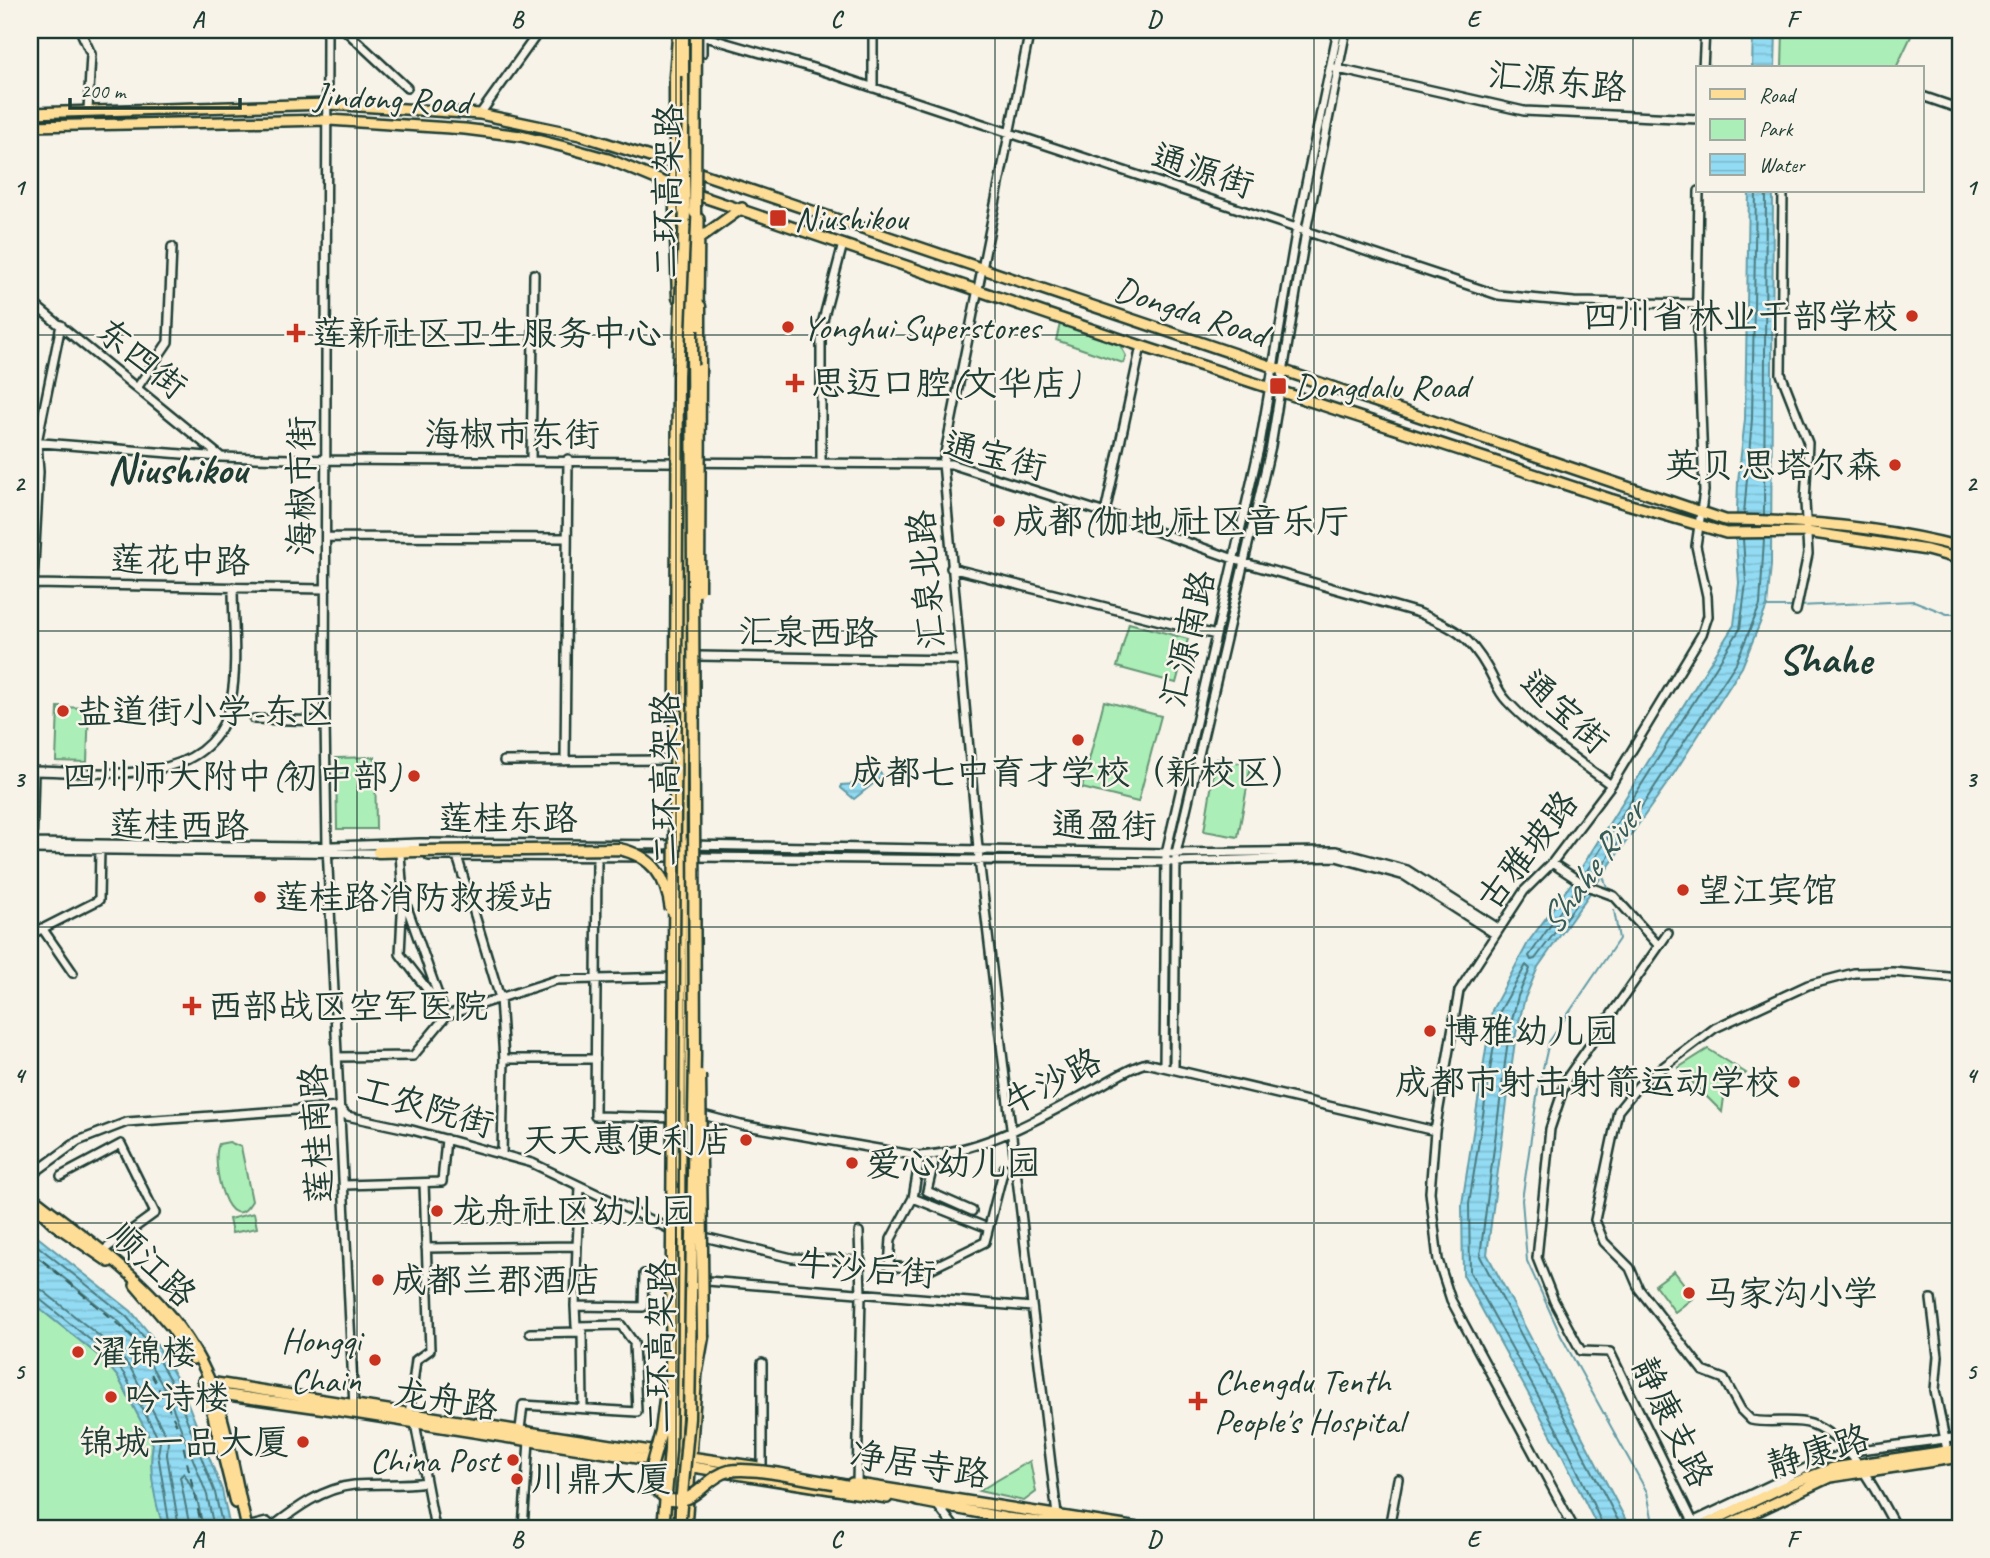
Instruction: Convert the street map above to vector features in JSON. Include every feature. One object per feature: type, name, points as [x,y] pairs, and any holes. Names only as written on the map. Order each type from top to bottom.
[{"type":"highway","points":[[680,313],[675,264],[675,76],[681,30]]},
{"type":"highway","name":"二环高架路","points":[[663,1528],[670,1450],[673,1290],[678,376],[685,212],[681,30]]},
{"type":"highway","name":"二环高架路","points":[[679,1528],[689,1419],[695,1055],[691,655],[692,330],[698,31]]},
{"type":"highway","points":[[691,655],[701,566],[700,306]]},
{"type":"highway","points":[[678,376],[672,406],[673,619],[691,655]]},
{"type":"highway","points":[[378,852],[620,849],[634,852],[650,862],[663,879],[668,892],[676,956]]},
{"type":"highway","points":[[695,1055],[700,1065],[703,1337],[697,1371]]},
{"type":"highway","points":[[673,1290],[663,1425],[649,1470],[656,1490],[667,1499],[683,1500],[718,1476],[735,1470],[833,1483],[923,1501]]},
{"type":"main road","points":[[681,30],[683,461],[691,655],[682,760],[685,845]]},
{"type":"main road","points":[[686,1528],[697,1371],[685,845],[697,461],[696,323],[700,306],[700,238],[694,171],[694,64],[698,31]]},
{"type":"main road","points":[[694,64],[702,53]]},
{"type":"main road","name":"Jindong Road","points":[[30,113],[329,104],[480,114],[580,135],[680,167]]},
{"type":"main road","name":"Jindong Road","points":[[30,126],[329,120],[521,136],[608,159],[698,194]]},
{"type":"main road","name":"Dongda Road","points":[[680,167],[982,271],[1702,509],[1725,520],[1806,521]]},
{"type":"main road","name":"Dongda Road","points":[[698,194],[1141,346],[1610,499],[1726,533],[1807,532],[1927,550],[1960,559]]},
{"type":"main road","points":[[700,238],[742,208]]},
{"type":"main road","points":[[1806,521],[1877,529],[1960,547]]},
{"type":"main road","points":[[669,1528],[676,1460],[681,978],[685,857]]},
{"type":"main road","name":"顺江路","points":[[30,1195],[148,1288],[169,1312],[190,1343],[209,1387]]},
{"type":"main road","name":"顺江路","points":[[30,1202],[55,1226],[104,1258],[143,1292],[177,1334],[209,1387]]},
{"type":"main road","points":[[209,1387],[245,1528]]},
{"type":"main road","name":"龙舟路","points":[[209,1387],[529,1440],[676,1460]]},
{"type":"main road","points":[[412,1419],[520,1429],[676,1460]]},
{"type":"main road","name":"静康路","points":[[1721,1528],[1830,1477],[1948,1455],[1960,1449]]},
{"type":"main road","name":"静康路","points":[[1695,1526],[1794,1483],[1856,1463],[1948,1455],[1960,1457]]},
{"type":"main road","name":"净居寺路","points":[[676,1460],[762,1467],[1095,1528]]},
{"type":"main road","name":"净居寺路","points":[[692,1462],[909,1502],[923,1501],[1006,1518],[1138,1528]]},
{"type":"street","points":[[80,30],[91,54],[88,110]]},
{"type":"street","name":"海椒市街","points":[[327,30],[329,120],[325,721],[328,849]]},
{"type":"street","points":[[345,30],[407,89]]},
{"type":"street","points":[[480,114],[540,30]]},
{"type":"street","points":[[873,30],[873,88]]},
{"type":"street","name":"汇泉北路","points":[[1030,30],[943,464],[979,859],[1032,1307],[1054,1521]]},
{"type":"street","points":[[1334,68],[1338,30]]},
{"type":"street","points":[[1334,68],[1346,30]]},
{"type":"street","points":[[1703,66],[1705,30]]},
{"type":"street","points":[[698,31],[702,53]]},
{"type":"street","name":"通源街","points":[[698,31],[1498,295],[1574,302],[1697,304]]},
{"type":"street","name":"汇源东路","points":[[1334,68],[1524,111],[1696,119]]},
{"type":"street","name":"汇源南路","points":[[1164,1066],[1169,859],[1270,388],[1297,227],[1334,68]]},
{"type":"street","name":"汇源南路","points":[[1176,853],[1281,391],[1334,68]]},
{"type":"street","points":[[1924,97],[1960,109]]},
{"type":"street","name":"古雅坡路","points":[[1574,1528],[1451,1300],[1438,1261],[1430,1192],[1435,1131],[1459,991],[1524,891],[1552,863],[1611,785],[1703,634],[1708,616],[1707,596],[1696,547],[1704,491],[1697,304],[1699,192]]},
{"type":"street","points":[[1783,192],[1781,374],[1808,443],[1808,554],[1796,611]]},
{"type":"street","points":[[821,463],[821,328],[843,244]]},
{"type":"street","points":[[137,388],[168,342],[172,247]]},
{"type":"street","points":[[531,460],[534,274]]},
{"type":"street","name":"东四街","points":[[30,301],[220,457]]},
{"type":"street","points":[[31,585],[39,472],[33,442],[61,325]]},
{"type":"street","points":[[1105,513],[1141,346]]},
{"type":"street","name":"海椒市东街","points":[[33,442],[220,457],[697,461]]},
{"type":"street","points":[[565,761],[568,460]]},
{"type":"street","name":"通宝街","points":[[697,461],[943,464],[1105,513],[1232,559],[1419,613],[1464,634],[1488,667],[1504,698],[1552,742],[1611,785]]},
{"type":"street","points":[[327,537],[567,538]]},
{"type":"street","points":[[951,568],[1216,635]]},
{"type":"street","name":"莲花中路","points":[[31,585],[326,589]]},
{"type":"street","points":[[31,846],[32,771],[155,771],[194,758],[224,727],[232,698],[233,587]]},
{"type":"street","name":"汇泉西路","points":[[691,655],[959,660]]},
{"type":"street","points":[[254,719],[325,721]]},
{"type":"street","points":[[504,761],[682,760]]},
{"type":"street","name":"通盈街","points":[[685,845],[978,848],[1169,859],[1176,853],[1336,851],[1407,870],[1497,931]]},
{"type":"street","name":"莲桂东路","points":[[328,849],[685,845]]},
{"type":"street","name":"莲桂西路","points":[[31,846],[328,849]]},
{"type":"street","points":[[30,934],[99,900],[101,847]]},
{"type":"street","name":"莲桂东路","points":[[328,849],[457,856],[685,857]]},
{"type":"street","name":"莲桂南路","points":[[328,849],[354,1409]]},
{"type":"street","points":[[400,854],[403,895],[400,954],[445,1012]]},
{"type":"street","points":[[457,856],[500,998],[504,1059],[502,1154]]},
{"type":"street","points":[[597,857],[595,1116],[680,1118]]},
{"type":"street","name":"通盈街","points":[[685,857],[1336,858],[1405,876],[1497,931]]},
{"type":"street","name":"汇源南路","points":[[1169,859],[1174,1067]]},
{"type":"street","points":[[1552,863],[1583,884],[1611,895],[1658,945]]},
{"type":"street","points":[[403,895],[445,1012]]},
{"type":"street","points":[[42,928],[73,973]]},
{"type":"street","name":"静康支路","points":[[1668,933],[1567,1078],[1556,1103],[1550,1129],[1537,1258],[1554,1301],[1581,1351],[1611,1352],[1695,1526]]},
{"type":"street","points":[[1896,1528],[1865,1471],[1837,1442],[1811,1424],[1751,1420],[1741,1410],[1724,1379],[1703,1371],[1639,1290],[1630,1268],[1604,1242],[1595,1220],[1618,1111],[1639,1085],[1715,1028],[1808,985],[1854,973],[1893,972],[1960,978]]},
{"type":"street","points":[[337,1057],[412,1056],[445,1012],[555,980],[681,978]]},
{"type":"street","points":[[504,1059],[596,1059]]},
{"type":"street","name":"牛沙路","points":[[689,1112],[741,1125],[919,1156],[982,1144],[1146,1063],[1174,1067],[1435,1131]]},
{"type":"street","name":"工农院街","points":[[30,1177],[78,1142],[127,1122],[339,1107],[347,1116],[532,1163],[680,1234]]},
{"type":"street","points":[[345,1185],[442,1182],[446,1139]]},
{"type":"street","points":[[61,1176],[90,1157],[121,1144],[155,1213],[104,1251]]},
{"type":"street","points":[[934,1162],[927,1191],[972,1211]]},
{"type":"street","points":[[919,1163],[912,1198],[891,1239],[889,1266],[928,1270],[985,1241],[1004,1168]]},
{"type":"street","points":[[424,1183],[430,1350],[416,1360],[412,1419],[435,1528]]},
{"type":"street","points":[[580,1188],[575,1306],[579,1329],[583,1408]]},
{"type":"street","points":[[912,1198],[988,1228]]},
{"type":"street","points":[[857,1483],[861,1294],[859,1232]]},
{"type":"street","points":[[693,1234],[792,1258],[861,1261]]},
{"type":"street","points":[[426,1248],[577,1246]]},
{"type":"street","points":[[575,1306],[643,1307],[643,1274],[680,1273]]},
{"type":"street","name":"牛沙后街","points":[[695,1280],[1032,1307]]},
{"type":"street","points":[[1931,1299],[1938,1356],[1935,1390],[1948,1455]]},
{"type":"street","points":[[520,1429],[523,1405],[637,1412],[634,1343],[621,1325],[530,1333]]},
{"type":"street","points":[[762,1363],[762,1467]]},
{"type":"street","points":[[1680,1528],[1695,1526],[1821,1461],[1848,1454],[1960,1437]]},
{"type":"street","points":[[523,1528],[529,1440]]},
{"type":"street","points":[[1389,1528],[1398,1479]]},
{"type":"street","points":[[245,1528],[267,1522],[272,1528],[304,1502],[352,1485],[404,1485],[426,1482]]},
{"type":"street","points":[[938,1506],[955,1528]]},
{"type":"green space","points":[[1783,30],[1914,30],[1897,66],[1782,66]]},
{"type":"green space","points":[[1060,324],[1120,345],[1126,356],[1123,363],[1056,340]]},
{"type":"green space","points":[[1129,623],[1188,639],[1176,683],[1117,667]]},
{"type":"green space","points":[[1104,701],[1161,716],[1138,802],[1082,788]]},
{"type":"green space","points":[[58,707],[89,708],[87,762],[56,761]]},
{"type":"green space","points":[[375,757],[376,829],[337,829],[336,758]]},
{"type":"green space","points":[[1216,759],[1251,765],[1238,837],[1204,831]]},
{"type":"green space","points":[[1708,1049],[1746,1073],[1725,1090],[1722,1112],[1678,1068]]},
{"type":"green space","points":[[229,1142],[241,1147],[252,1201],[243,1211],[235,1212],[229,1206],[219,1181],[219,1144]]},
{"type":"green space","points":[[254,1213],[257,1228],[232,1233],[229,1219]]},
{"type":"green space","points":[[1674,1271],[1694,1297],[1675,1312],[1655,1285]]},
{"type":"green space","points":[[30,1301],[103,1359],[118,1377],[153,1444],[152,1475],[164,1528],[30,1528]]},
{"type":"green space","points":[[1030,1461],[1036,1492],[1024,1501],[979,1491]]},
{"type":"water","points":[[1753,30],[1776,30],[1775,66],[1752,66]]},
{"type":"water","name":"Shahe River","points":[[1749,192],[1773,192],[1771,565],[1767,606],[1742,667],[1673,775],[1538,967],[1525,998],[1516,1033],[1487,1254],[1630,1528],[1598,1528],[1561,1453],[1463,1275],[1462,1204],[1492,1010],[1529,941],[1573,881],[1734,625],[1739,583],[1736,542],[1738,481],[1745,419]]},
{"type":"water","points":[[865,765],[872,773],[879,772],[883,776],[854,799],[841,785],[856,784],[859,781],[858,771]]},
{"type":"water","points":[[30,1231],[131,1311],[153,1338],[181,1386],[222,1490],[230,1528],[164,1528],[153,1486],[153,1444],[118,1377],[103,1359],[30,1301]]},
{"type":"waterway","points":[[1798,606],[1914,601],[1947,614],[1960,614]]},
{"type":"waterway","points":[[1767,607],[1793,607]]},
{"type":"waterway","name":"Shahe River","points":[[1603,876],[1608,890]]},
{"type":"waterway","points":[[1614,910],[1619,939],[1549,1042],[1538,1090],[1522,1200],[1527,1261],[1561,1336],[1647,1492],[1654,1528]]},
{"type":"ferry route","points":[[30,1250],[132,1336],[180,1431],[202,1528]]},
{"type":"place","name":"Niushikou","points":[[778,218]]},
{"type":"place","name":"四川省林业干部学校","points":[[1912,316]]},
{"type":"place","name":"Yonghui Superstores","points":[[788,327]]},
{"type":"place","name":"莲新社区卫生服务中心","points":[[296,333]]},
{"type":"place","name":"思迈口腔(文华店)","points":[[795,383]]},
{"type":"place","name":"Dongdalu Road","points":[[1278,386]]},
{"type":"place","name":"英贝·思塔尔森","points":[[1895,465]]},
{"type":"place","name":"成都(伽地)社区音乐厅","points":[[999,521]]},
{"type":"place","name":"盐道街小学-东区","points":[[63,711]]},
{"type":"place","name":"成都七中育才学校（新校区）","points":[[1078,740]]},
{"type":"place","name":"四川师大附中(初中部)","points":[[414,776]]},
{"type":"place","name":"望江宾馆","points":[[1683,890]]},
{"type":"place","name":"莲桂路消防救援站","points":[[260,897]]},
{"type":"place","name":"西部战区空军医院","points":[[192,1006]]},
{"type":"place","name":"博雅幼儿园","points":[[1430,1031]]},
{"type":"place","name":"成都市射击射箭运动学校","points":[[1794,1082]]},
{"type":"place","name":"天天惠便利店","points":[[746,1140]]},
{"type":"place","name":"爱心幼儿园","points":[[852,1163]]},
{"type":"place","name":"龙舟社区幼儿园","points":[[437,1211]]},
{"type":"place","name":"成都兰郡酒店","points":[[378,1280]]},
{"type":"place","name":"马家沟小学","points":[[1689,1293]]},
{"type":"place","name":"濯锦楼","points":[[78,1352]]},
{"type":"place","name":"Hongqi Chain","points":[[375,1360]]},
{"type":"place","name":"吟诗楼","points":[[111,1397]]},
{"type":"place","name":"Chengdu Tenth People's Hospital","points":[[1198,1401]]},
{"type":"place","name":"锦城一品大厦","points":[[303,1442]]},
{"type":"place","name":"China Post","points":[[513,1460]]},
{"type":"place","name":"川鼎大厦","points":[[517,1479]]},
{"type":"district","name":"Niushikou","points":[[177,468]]},
{"type":"district","name":"Shahe","points":[[1825,658]]}]
